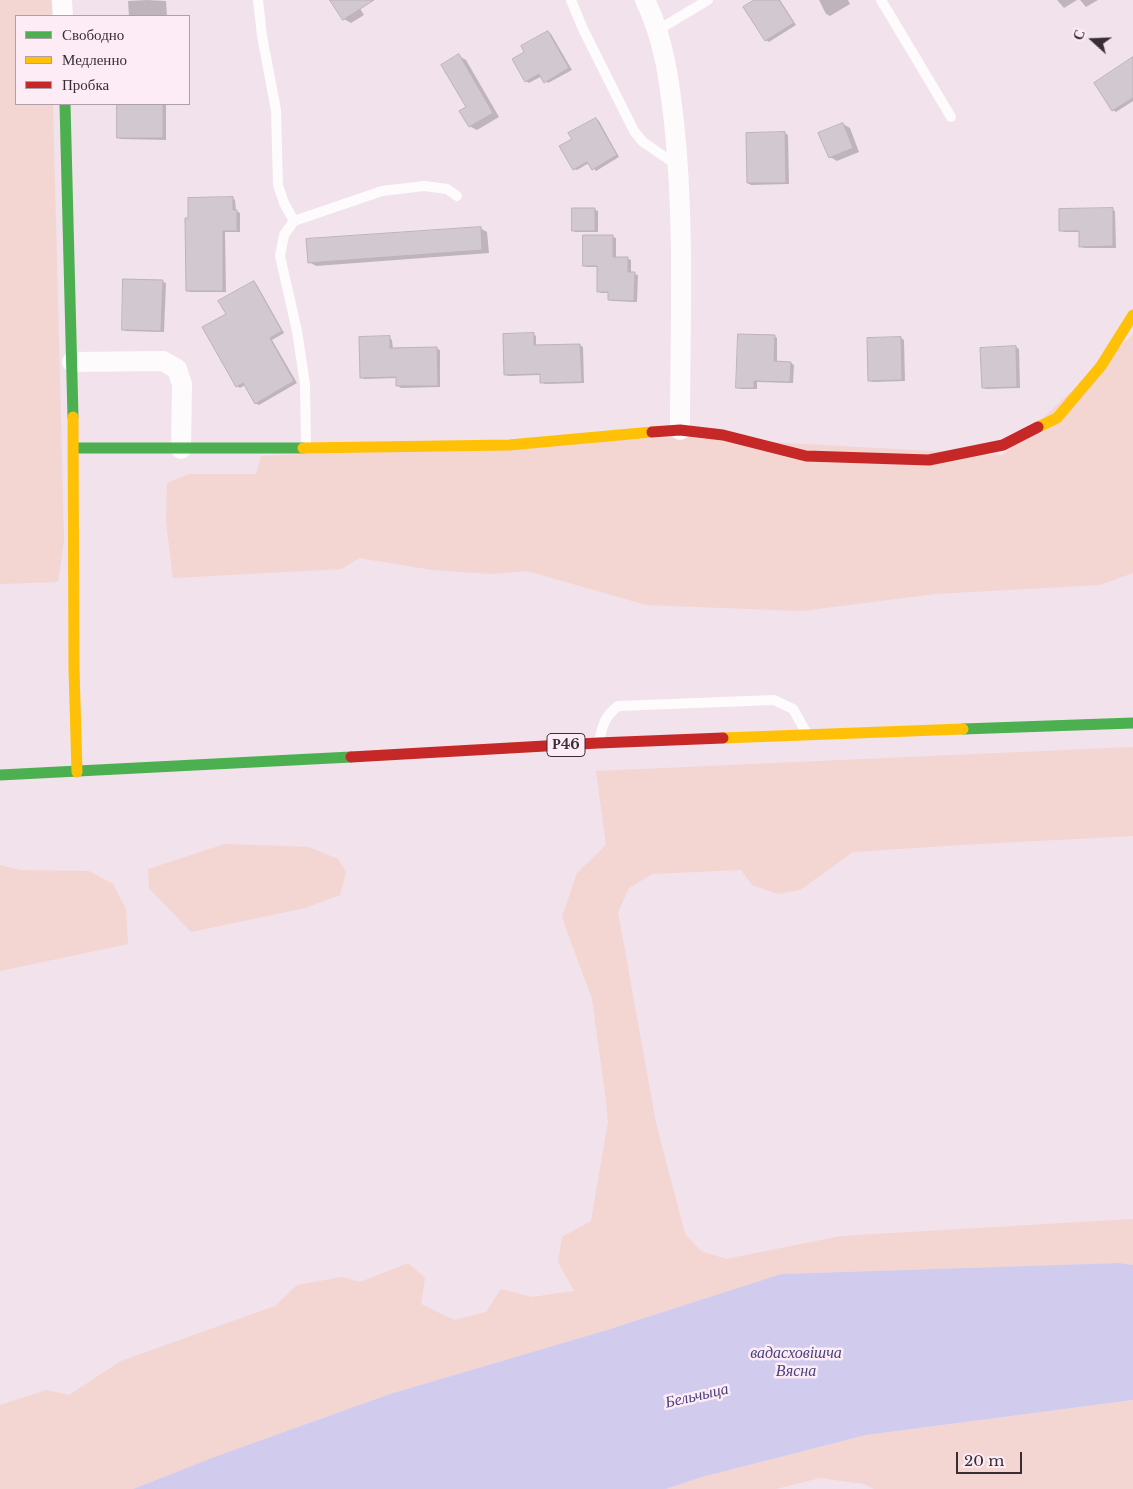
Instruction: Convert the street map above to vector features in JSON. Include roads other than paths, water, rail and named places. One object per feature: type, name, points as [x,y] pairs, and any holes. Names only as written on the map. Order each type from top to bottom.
[{"type":"street","points":[[62,0],[63,15]]},
{"type":"street","points":[[645,0],[658,30],[668,68],[679,167],[680,430]]},
{"type":"street","points":[[65,105],[74,448],[74,668],[77,772]]},
{"type":"street","points":[[74,448],[509,445],[680,430],[723,435],[806,456],[929,460],[1003,445],[1057,418],[1101,366],[1133,315]]},
{"type":"street","points":[[72,362],[163,361],[177,369],[182,384],[182,448]]},
{"type":"street","name":"Р46","points":[[0,775],[598,743],[1133,723]]},
{"type":"lane","points":[[258,0],[262,36],[276,110],[278,185],[284,203],[294,221]]},
{"type":"lane","points":[[571,0],[634,131],[643,142],[679,167]]},
{"type":"lane","points":[[658,30],[708,0]]},
{"type":"lane","points":[[880,0],[950,117]]},
{"type":"lane","points":[[306,446],[305,384],[297,331],[280,256],[284,235],[294,221],[382,191],[424,186],[447,189],[457,196]]},
{"type":"lane","points":[[598,743],[603,723],[618,706],[774,700],[793,709],[808,735]]},
{"type":"water","name":"вадасховішча Вясна","points":[[1119,1263],[1133,1265],[1133,1400],[866,1435],[702,1477],[666,1489],[133,1489],[217,1456],[390,1394],[607,1330],[781,1274]]},
{"type":"water label","name":"Бельчыца","points":[[697,1396]]}]
